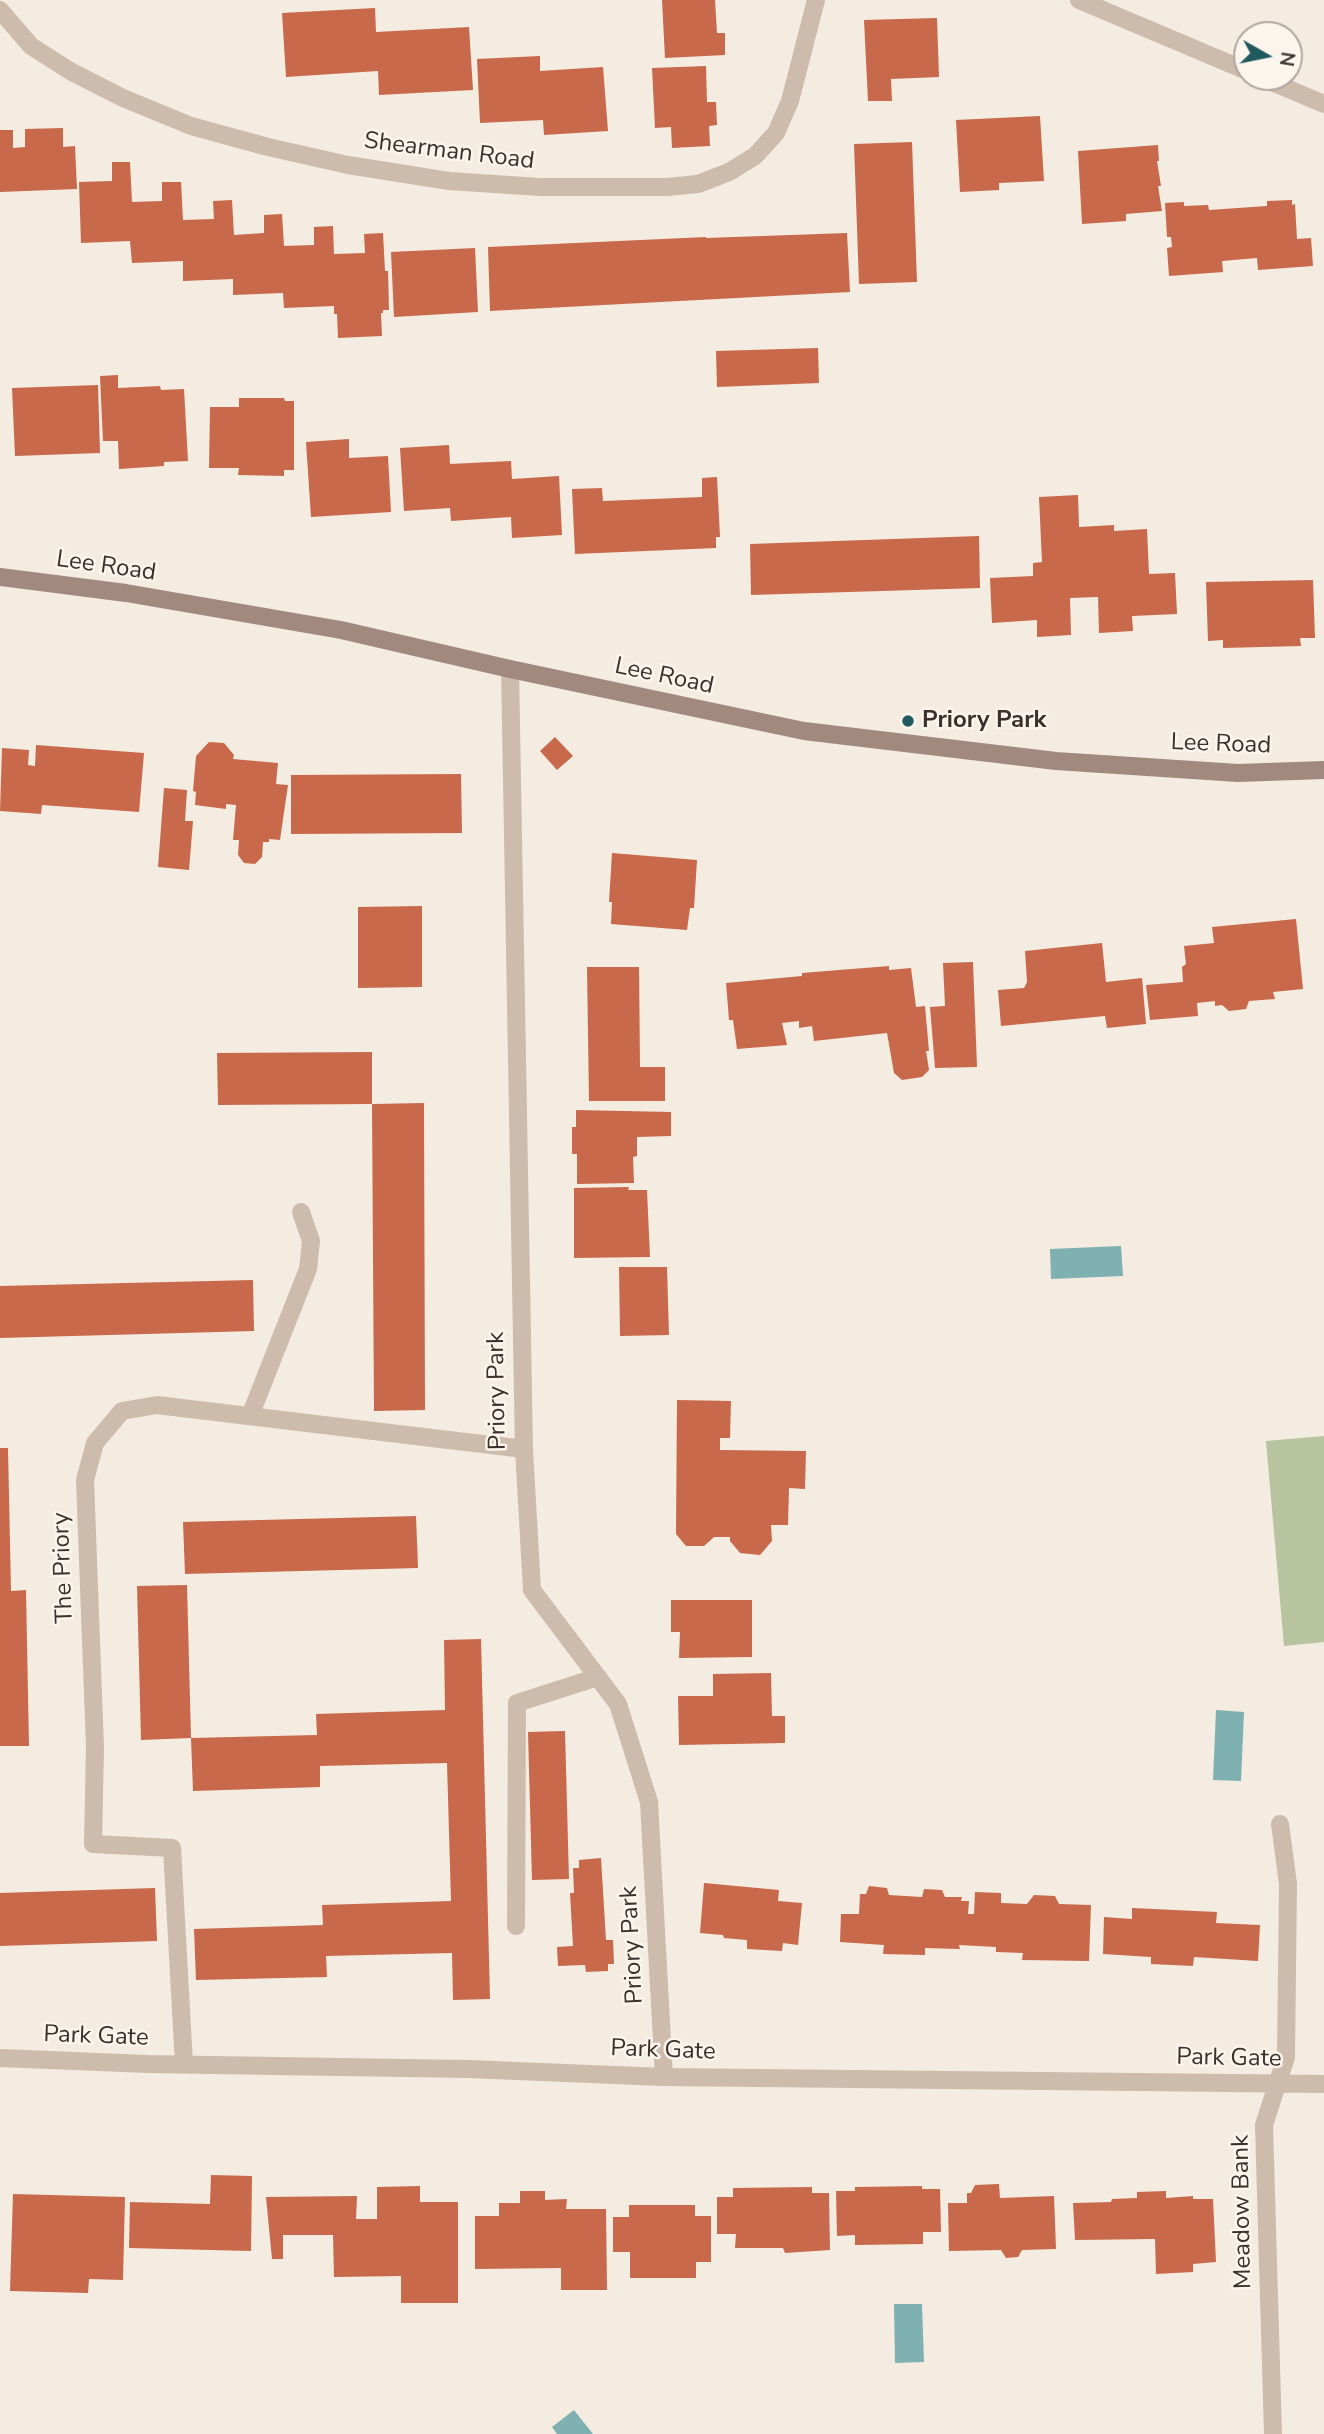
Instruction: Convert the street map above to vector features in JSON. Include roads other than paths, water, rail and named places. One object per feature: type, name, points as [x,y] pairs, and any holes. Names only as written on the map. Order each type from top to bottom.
[{"type":"main road","name":"Lee Road","points":[[0,577],[127,593],[341,630],[510,669],[818,733],[1056,761],[1238,772],[1324,770]]},
{"type":"street","name":"Shearman Road","points":[[0,10],[32,46],[70,71],[123,98],[191,126],[268,147],[348,165],[449,181],[540,187],[667,187],[698,184],[729,172],[755,156],[776,133],[790,101],[816,0]]},
{"type":"street","points":[[1079,0],[1233,65]]},
{"type":"street","points":[[1294,91],[1324,104]]},
{"type":"street","name":"Priory Park","points":[[510,669],[524,1449],[533,1590],[618,1704],[649,1802],[664,2077]]},
{"type":"street","points":[[250,1416],[308,1269],[311,1241],[301,1212]]},
{"type":"street","name":"The Priory","points":[[184,2064],[172,1848],[93,1844],[96,1747],[85,1480],[95,1443],[122,1411],[157,1405],[524,1449]]},
{"type":"street","points":[[516,1926],[517,1703],[597,1677]]},
{"type":"street","name":"Meadow Bank","points":[[1273,2434],[1264,2125],[1286,2057],[1288,1884],[1280,1824]]},
{"type":"street","name":"Park Gate","points":[[0,2058],[468,2068],[664,2077],[1324,2084]]},
{"type":"water","points":[[1121,1246],[1123,1276],[1051,1279],[1050,1249]]},
{"type":"water","points":[[1216,1710],[1244,1712],[1241,1781],[1213,1780]]},
{"type":"water","points":[[894,2304],[922,2304],[924,2362],[895,2363]]},
{"type":"water","points":[[574,2410],[593,2434],[557,2434],[552,2427]]},
{"type":"place","name":"Priory Park","points":[[908,721]]}]
